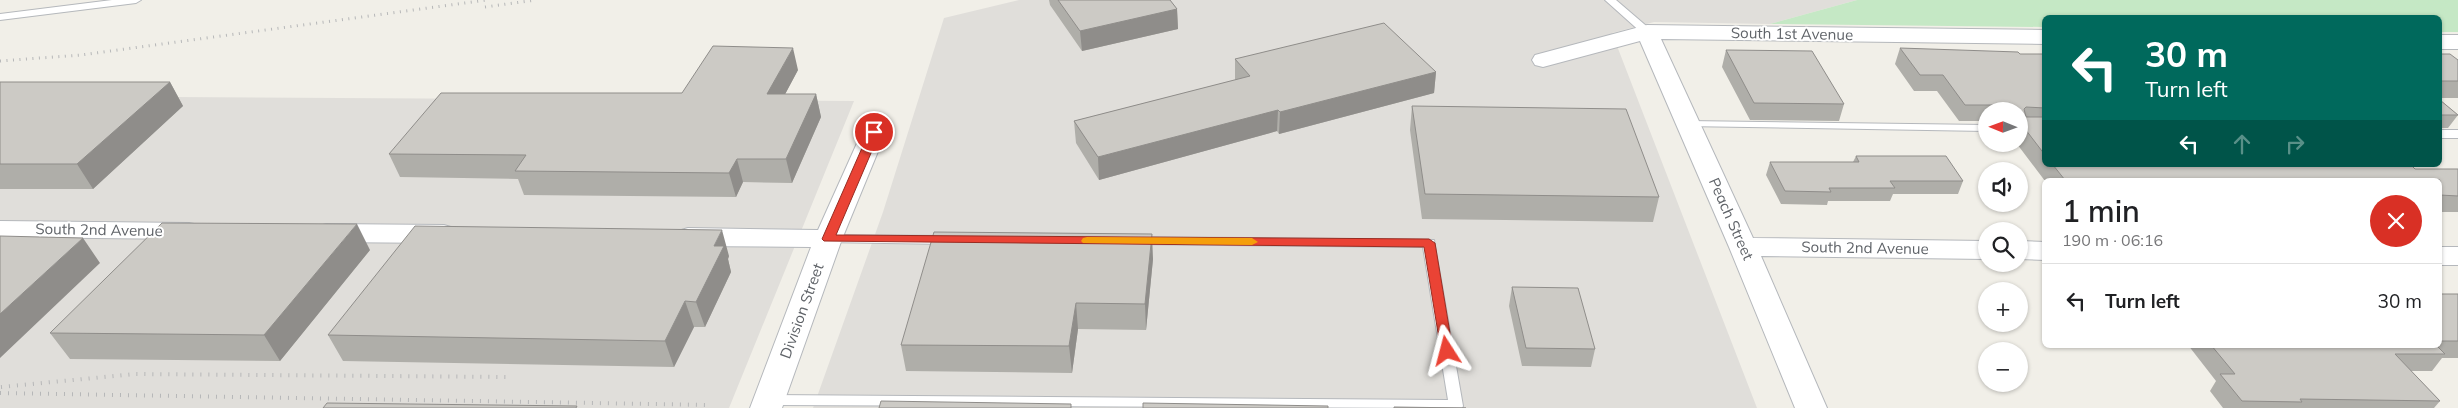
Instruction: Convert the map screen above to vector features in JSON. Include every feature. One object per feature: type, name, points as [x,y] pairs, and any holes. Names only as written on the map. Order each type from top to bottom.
[{"type":"street","name":"South 1st Avenue","points":[[1543,60],[1647,32],[2042,37]]},
{"type":"street","name":"Peach Street","points":[[1647,32],[1743,247],[1811,408]]},
{"type":"street","points":[[2442,42],[2458,42]]},
{"type":"street","name":"Division Street","points":[[768,404],[828,239],[874,132]]},
{"type":"street","name":"South 2nd Avenue","points":[[0,229],[210,231]]},
{"type":"street","points":[[299,232],[469,234]]},
{"type":"street","points":[[659,237],[828,239]]},
{"type":"street","name":"South 2nd Avenue","points":[[1743,247],[1978,250]]},
{"type":"street","points":[[2028,250],[2042,251]]},
{"type":"street","points":[[2442,256],[2458,256]]},
{"type":"lane","points":[[0,17],[136,0]]},
{"type":"lane","points":[[1610,0],[1647,32]]},
{"type":"lane","points":[[1688,124],[1978,128]]},
{"type":"lane","points":[[2442,134],[2458,134]]},
{"type":"lane","points":[[828,239],[966,240]]},
{"type":"lane","points":[[768,404],[1456,406],[1429,243],[1124,241]]},
{"type":"shaded area","points":[[1019,0],[1857,0],[1770,24],[1654,22],[1612,33],[1757,408],[813,408],[883,212],[944,18]]},
{"type":"shaded area","points":[[0,96],[854,101],[729,408],[0,408]]},
{"type":"green space","points":[[1857,0],[2458,0],[2458,32],[2442,32],[2442,15],[2042,15],[2042,27],[1770,24]]},
{"type":"building","points":[[1058,0],[1170,0],[1177,9],[1080,31]]},
{"type":"building","points":[[1384,23],[1436,72],[1280,112],[1278,110],[1098,157],[1074,121],[1250,76],[1235,59]]},
{"type":"building","points":[[713,46],[793,48],[767,94],[816,94],[786,159],[737,159],[729,173],[515,171],[526,155],[389,154],[441,93],[682,93]]},
{"type":"building","points":[[1900,48],[2042,54],[2042,108],[2028,107],[2028,102],[1978,102],[1978,105],[1965,105],[1943,75],[1920,75]]},
{"type":"building","points":[[1726,50],[1812,51],[1844,104],[1754,103]]},
{"type":"building","points":[[2442,54],[2450,54],[2458,60],[2458,81],[2442,81]]},
{"type":"building","points":[[0,82],[170,82],[77,164],[0,164]]},
{"type":"building","points":[[2442,102],[2458,115],[2442,115]]},
{"type":"building","points":[[1412,106],[1626,109],[1659,197],[1425,194]]},
{"type":"building","points":[[2028,117],[2042,117],[2042,151],[2028,133]]},
{"type":"building","points":[[1856,156],[1946,156],[1963,181],[1890,181],[1895,188],[1829,188],[1831,192],[1785,191],[1770,162],[1859,162]]},
{"type":"building","points":[[2055,167],[2413,167],[2415,169],[2458,169],[2458,196],[2442,195],[2442,178],[2063,178]]},
{"type":"building","points":[[162,223],[357,224],[264,335],[50,333]]},
{"type":"building","points":[[415,226],[722,230],[714,246],[724,246],[696,302],[685,301],[665,341],[328,335]]},
{"type":"building","points":[[934,232],[1152,234],[1145,304],[1076,303],[1069,346],[901,345]]},
{"type":"building","points":[[0,236],[83,238],[0,314]]},
{"type":"building","points":[[1512,287],[1578,288],[1595,349],[1526,348]]},
{"type":"building","points":[[2442,294],[2458,294],[2458,341],[2442,341]]},
{"type":"building","points":[[2213,348],[2439,348],[2445,354],[2395,354],[2440,401],[2300,399],[2302,402],[2242,401],[2220,374],[2235,374]]},
{"type":"building","points":[[881,401],[1071,404],[1071,408],[879,408]]},
{"type":"building","points":[[327,403],[577,406],[576,408],[323,408]]},
{"type":"building","points":[[1143,403],[1328,406],[1328,408],[1143,408]]},
{"type":"building","points":[[1394,407],[1466,408],[1394,408]]},
{"type":"railway","points":[[0,61],[81,55],[487,0]]},
{"type":"railway","points":[[485,7],[536,0]]},
{"type":"railway","points":[[1,387],[135,374],[511,377]]},
{"type":"railway","points":[[0,393],[711,405]]},
{"type":"slow traffic","points":[[1087,241],[1252,242]]},
{"type":"route","points":[[874,132],[828,239],[1429,243],[1447,351]]}]
